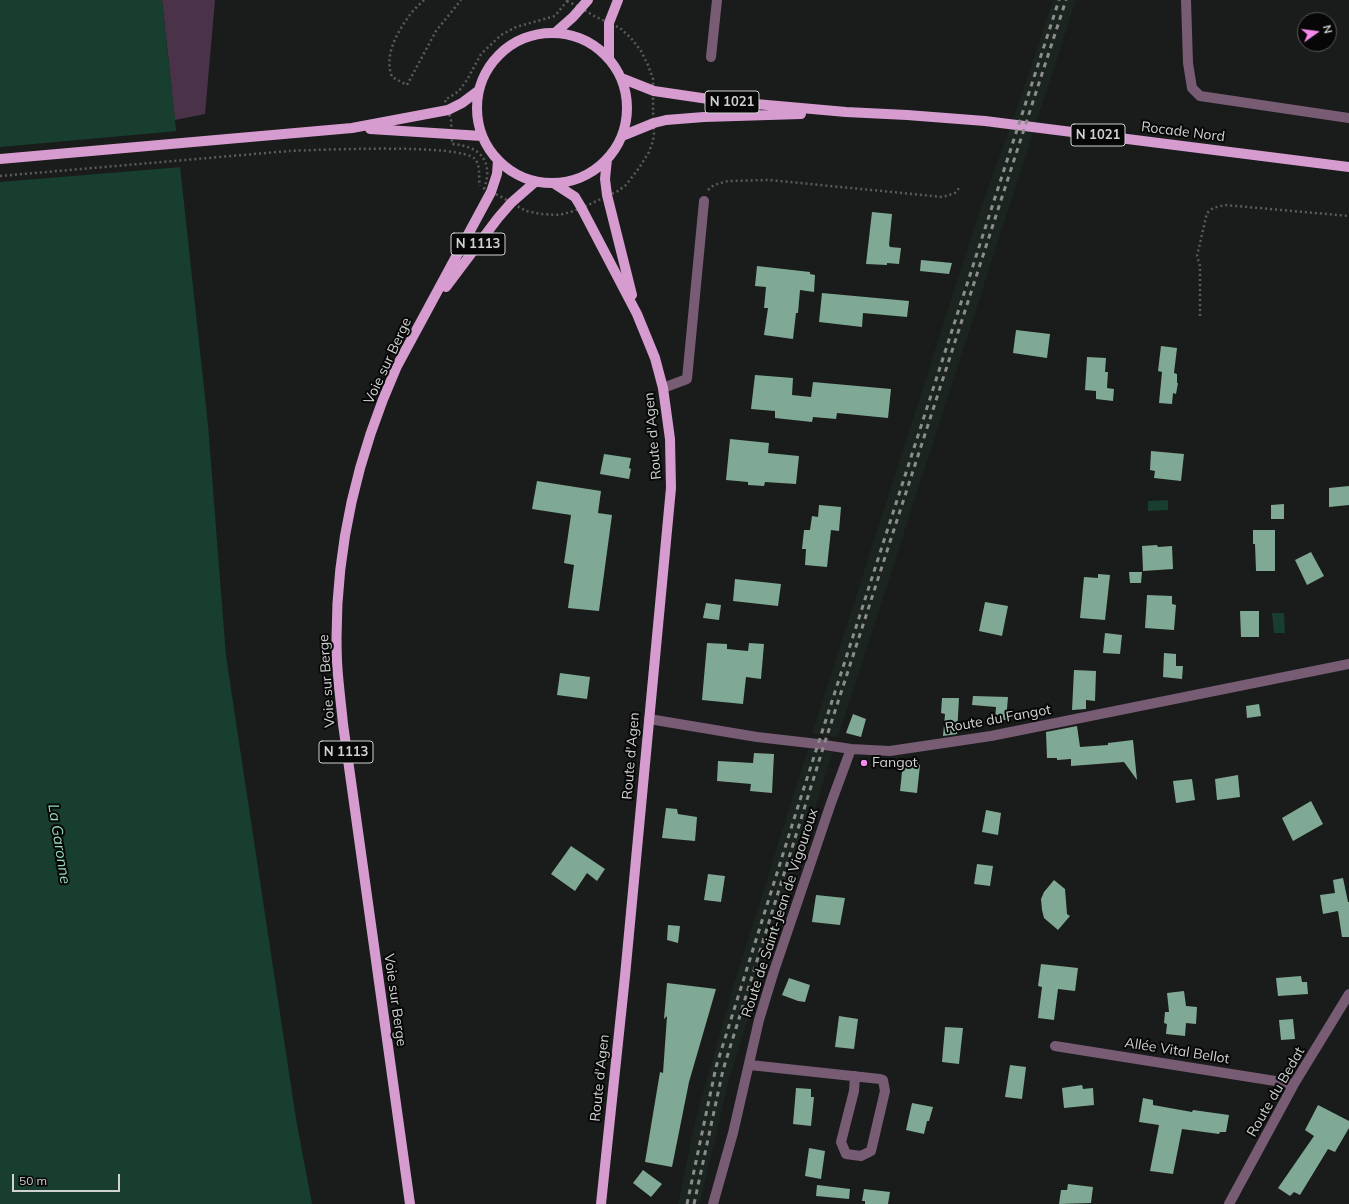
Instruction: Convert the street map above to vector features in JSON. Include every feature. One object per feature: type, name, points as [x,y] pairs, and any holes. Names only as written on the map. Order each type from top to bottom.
[{"type":"main road","points":[[609,58],[609,22],[618,0]]},
{"type":"main road","points":[[556,32],[566,24],[584,4]]},
{"type":"main road","points":[[556,32],[568,34],[585,40],[609,58],[621,78],[626,92],[626,122],[622,136],[616,148],[596,169],[584,177],[569,182],[555,184],[535,182],[508,170],[488,149],[482,136],[477,113],[478,91],[487,69],[502,51],[521,39],[533,35],[556,32]]},
{"type":"main road","name":"N 1021","points":[[621,78],[654,91],[722,101],[846,112]]},
{"type":"main road","points":[[0,159],[352,128],[448,110],[462,103],[478,91]]},
{"type":"main road","name":"N 1021","points":[[622,136],[654,123],[666,120],[704,117],[846,112]]},
{"type":"main road","name":"Rocade Nord","points":[[846,112],[985,121],[1349,167]]},
{"type":"main road","points":[[352,128],[482,136]]},
{"type":"main road","name":"Route d'Agen","points":[[607,159],[605,179],[607,195],[637,314]]},
{"type":"main road","name":"N 1113","points":[[427,312],[487,190],[497,174],[498,160]]},
{"type":"main road","name":"N 1113","points":[[427,312],[511,202],[535,182]]},
{"type":"main road","name":"Route d'Agen","points":[[555,184],[574,197],[581,207],[637,314],[655,358],[663,388],[670,439],[671,488],[625,976],[601,1204]]},
{"type":"main road","name":"Voie sur Berge","points":[[410,1204],[343,724],[337,660],[337,629],[341,559],[347,522],[364,455],[385,394],[397,366],[427,312]]},
{"type":"street","points":[[711,57],[717,0]]},
{"type":"street","points":[[1186,0],[1188,62],[1192,88],[1200,96],[1349,118]]},
{"type":"street","points":[[663,388],[687,379],[704,201]]},
{"type":"street","name":"Route du Fangot","points":[[648,720],[757,737],[851,749],[890,751],[991,736],[1349,664]]},
{"type":"street","name":"Route de Saint-Jean de Vigouroux","points":[[713,1204],[750,1065],[759,1020],[831,803],[851,749]]},
{"type":"street","name":"Route du Bedat","points":[[1229,1204],[1294,1084],[1349,994]]},
{"type":"street","name":"Allée Vital Bellot","points":[[1055,1046],[1294,1084]]},
{"type":"street","points":[[750,1065],[855,1076],[883,1080],[885,1091],[871,1151],[861,1156],[846,1154],[842,1142],[854,1091],[855,1076]]},
{"type":"path","points":[[424,0],[409,15],[391,48],[389,68],[392,77],[407,86],[436,31],[461,0]]},
{"type":"path","points":[[0,176],[252,154],[331,149],[404,149],[452,152],[467,154],[475,160],[478,165],[481,186],[487,190],[526,211],[559,215],[607,195],[618,192],[626,185],[649,152],[654,133],[654,91],[653,79],[648,65],[641,51],[631,38],[620,28],[594,16],[584,4],[567,1],[555,16],[516,27],[501,35],[481,54],[467,80],[459,91],[445,100],[451,120],[452,152]]},
{"type":"path","points":[[452,144],[472,147],[484,159],[488,172],[487,190]]},
{"type":"path","points":[[704,201],[706,191],[714,185],[728,181],[769,180],[943,197],[955,193],[959,188]]},
{"type":"path","points":[[1200,316],[1200,266],[1197,256],[1207,213],[1213,208],[1225,206],[1349,216]]},
{"type":"shaded area","points":[[162,0],[215,0],[205,114],[175,120]]},
{"type":"shaded area","points":[[1053,0],[1076,0],[838,737],[812,734],[978,216],[1024,88]]},
{"type":"shaded area","points":[[808,749],[833,752],[728,1083],[700,1204],[678,1204],[695,1122],[734,984]]},
{"type":"water","name":"La Garonne","points":[[0,0],[162,0],[208,425],[226,656],[296,1119],[312,1204],[0,1204]]},
{"type":"water","points":[[1168,500],[1168,510],[1148,511],[1148,501]]},
{"type":"water","points":[[1272,613],[1284,613],[1285,633],[1274,633]]},
{"type":"pier","points":[[178,131],[182,167],[0,182],[0,147]]},
{"type":"building","points":[[872,212],[892,214],[889,245],[890,247],[901,248],[899,264],[866,264]]},
{"type":"building","points":[[921,260],[952,263],[949,274],[920,271]]},
{"type":"building","points":[[757,266],[810,272],[810,274],[815,275],[814,292],[800,290],[798,313],[796,313],[793,339],[764,335],[768,308],[764,308],[766,287],[755,286]]},
{"type":"building","points":[[822,293],[909,301],[907,317],[863,313],[862,327],[819,322]]},
{"type":"building","points":[[1016,330],[1050,334],[1047,358],[1013,353]]},
{"type":"building","points":[[1161,346],[1177,348],[1174,373],[1177,374],[1178,383],[1176,394],[1173,393],[1172,404],[1159,403],[1162,372],[1158,371]]},
{"type":"building","points":[[1087,357],[1106,358],[1105,372],[1108,372],[1107,388],[1114,389],[1113,401],[1096,399],[1096,391],[1085,390]]},
{"type":"building","points":[[755,375],[793,378],[792,395],[811,397],[813,382],[891,389],[888,418],[837,413],[836,419],[813,417],[812,422],[775,418],[775,411],[751,409]]},
{"type":"building","points":[[730,439],[769,443],[768,453],[799,456],[796,484],[765,482],[764,486],[748,485],[748,482],[726,480]]},
{"type":"building","points":[[1151,451],[1184,454],[1181,481],[1154,478],[1155,471],[1150,470]]},
{"type":"building","points":[[604,454],[631,458],[629,479],[600,474]]},
{"type":"building","points":[[537,481],[601,491],[598,513],[612,515],[599,611],[568,608],[574,565],[564,563],[571,515],[532,509]]},
{"type":"building","points":[[1349,486],[1349,505],[1329,507],[1329,488]]},
{"type":"building","points":[[1284,504],[1284,519],[1271,519],[1271,505]]},
{"type":"building","points":[[819,505],[841,507],[839,531],[831,530],[827,567],[805,565],[806,549],[802,549],[804,530],[810,530],[812,516],[818,517]]},
{"type":"building","points":[[1253,530],[1275,530],[1275,571],[1256,571]]},
{"type":"building","points":[[1157,545],[1158,547],[1172,546],[1173,569],[1143,571],[1142,546]]},
{"type":"building","points":[[1311,552],[1324,576],[1307,585],[1295,560]]},
{"type":"building","points":[[1129,572],[1142,572],[1141,583],[1130,583]]},
{"type":"building","points":[[1098,574],[1110,575],[1105,620],[1080,618],[1084,577],[1098,578]]},
{"type":"building","points":[[735,579],[781,584],[778,606],[733,601]]},
{"type":"building","points":[[1147,595],[1172,596],[1172,604],[1176,605],[1174,630],[1145,628]]},
{"type":"building","points":[[985,602],[1008,606],[1002,636],[979,631]]},
{"type":"building","points":[[706,603],[721,605],[719,620],[703,618]]},
{"type":"building","points":[[1240,611],[1259,611],[1259,637],[1241,637]]},
{"type":"building","points":[[1105,633],[1122,635],[1120,654],[1103,653]]},
{"type":"building","points":[[707,643],[727,644],[727,649],[748,651],[749,643],[764,644],[761,679],[746,677],[743,704],[702,700]]},
{"type":"building","points":[[1164,653],[1176,654],[1176,666],[1183,666],[1182,679],[1163,677]]},
{"type":"building","points":[[1074,670],[1096,671],[1095,701],[1086,700],[1086,709],[1072,710]]},
{"type":"building","points":[[560,673],[590,677],[587,699],[557,695]]},
{"type":"building","points":[[973,696],[1008,697],[1006,720],[995,720],[996,707],[972,705]]},
{"type":"building","points":[[942,698],[959,698],[957,734],[943,736],[945,714],[941,713]]},
{"type":"building","points":[[1259,704],[1261,716],[1247,718],[1246,706]]},
{"type":"building","points":[[853,714],[866,719],[861,737],[846,733]]},
{"type":"building","points":[[1077,726],[1080,747],[1108,745],[1108,743],[1133,740],[1137,780],[1124,762],[1071,766],[1071,759],[1057,760],[1057,758],[1047,758],[1046,732]]},
{"type":"building","points":[[754,753],[774,754],[772,793],[750,791],[751,784],[717,781],[718,761],[753,763]]},
{"type":"building","points":[[918,758],[918,764],[920,765],[917,793],[900,791],[903,762]]},
{"type":"building","points":[[1238,775],[1240,797],[1217,800],[1215,779]]},
{"type":"building","points":[[1192,779],[1195,800],[1176,803],[1173,781]]},
{"type":"building","points":[[1311,801],[1323,824],[1293,841],[1282,818]]},
{"type":"building","points":[[666,808],[677,809],[678,814],[697,817],[695,841],[662,838]]},
{"type":"building","points":[[986,810],[1001,813],[998,835],[982,832]]},
{"type":"building","points":[[571,846],[605,869],[597,881],[587,873],[575,891],[551,874]]},
{"type":"building","points":[[977,864],[993,866],[990,886],[974,884]]},
{"type":"building","points":[[708,874],[725,876],[721,902],[704,900]]},
{"type":"building","points":[[1343,878],[1349,902],[1349,937],[1342,937],[1338,911],[1323,914],[1320,895],[1335,893],[1333,880]]},
{"type":"building","points":[[1054,880],[1065,889],[1067,914],[1070,916],[1058,930],[1044,918],[1041,899],[1044,892]]},
{"type":"building","points":[[816,895],[845,898],[840,925],[812,922]]},
{"type":"building","points":[[668,925],[680,926],[678,943],[667,940]]},
{"type":"building","points":[[1041,964],[1078,968],[1075,991],[1058,989],[1054,1020],[1038,1018],[1042,987],[1038,986]]},
{"type":"building","points":[[1301,976],[1302,982],[1307,982],[1308,994],[1278,996],[1276,978]]},
{"type":"building","points":[[789,978],[810,985],[805,1002],[782,995]]},
{"type":"building","points":[[667,983],[716,989],[689,1082],[672,1167],[645,1162],[660,1072],[663,1073],[667,1016],[664,1019]]},
{"type":"building","points":[[1184,991],[1186,1006],[1197,1007],[1196,1024],[1186,1023],[1185,1036],[1166,1034],[1167,1024],[1164,1023],[1165,1012],[1169,1012],[1167,993]]},
{"type":"building","points":[[839,1016],[858,1019],[854,1049],[835,1047]]},
{"type":"building","points":[[1293,1019],[1295,1039],[1281,1040],[1279,1020]]},
{"type":"building","points":[[945,1027],[963,1028],[959,1064],[942,1062]]},
{"type":"building","points":[[1010,1065],[1026,1067],[1022,1099],[1005,1097]]},
{"type":"building","points":[[1082,1085],[1083,1089],[1093,1088],[1094,1105],[1064,1108],[1062,1088]]},
{"type":"building","points":[[796,1088],[811,1089],[811,1097],[814,1097],[811,1126],[793,1124]]},
{"type":"building","points":[[1143,1098],[1153,1100],[1153,1105],[1192,1112],[1193,1110],[1229,1115],[1226,1132],[1220,1132],[1219,1134],[1182,1129],[1173,1174],[1150,1171],[1159,1125],[1139,1122]]},
{"type":"building","points":[[912,1103],[933,1107],[929,1121],[927,1121],[924,1134],[906,1130]]},
{"type":"building","points":[[1318,1105],[1349,1121],[1349,1128],[1335,1152],[1328,1149],[1300,1195],[1294,1192],[1290,1196],[1278,1188],[1314,1136],[1305,1130]]},
{"type":"building","points":[[809,1148],[825,1151],[821,1179],[805,1176]]},
{"type":"building","points":[[643,1170],[662,1184],[651,1197],[633,1183]]},
{"type":"building","points":[[1068,1184],[1093,1187],[1091,1203],[1059,1204],[1061,1190],[1067,1190]]},
{"type":"building","points":[[817,1185],[850,1189],[849,1199],[816,1196]]},
{"type":"building","points":[[864,1189],[890,1192],[888,1204],[865,1204],[865,1201],[862,1201]]},
{"type":"railway","points":[[687,1204],[716,1067],[800,800],[1059,0]]},
{"type":"railway","points":[[694,1204],[723,1070],[824,745],[1066,0]]},
{"type":"place","name":"Fangot","points":[[864,763]]}]
